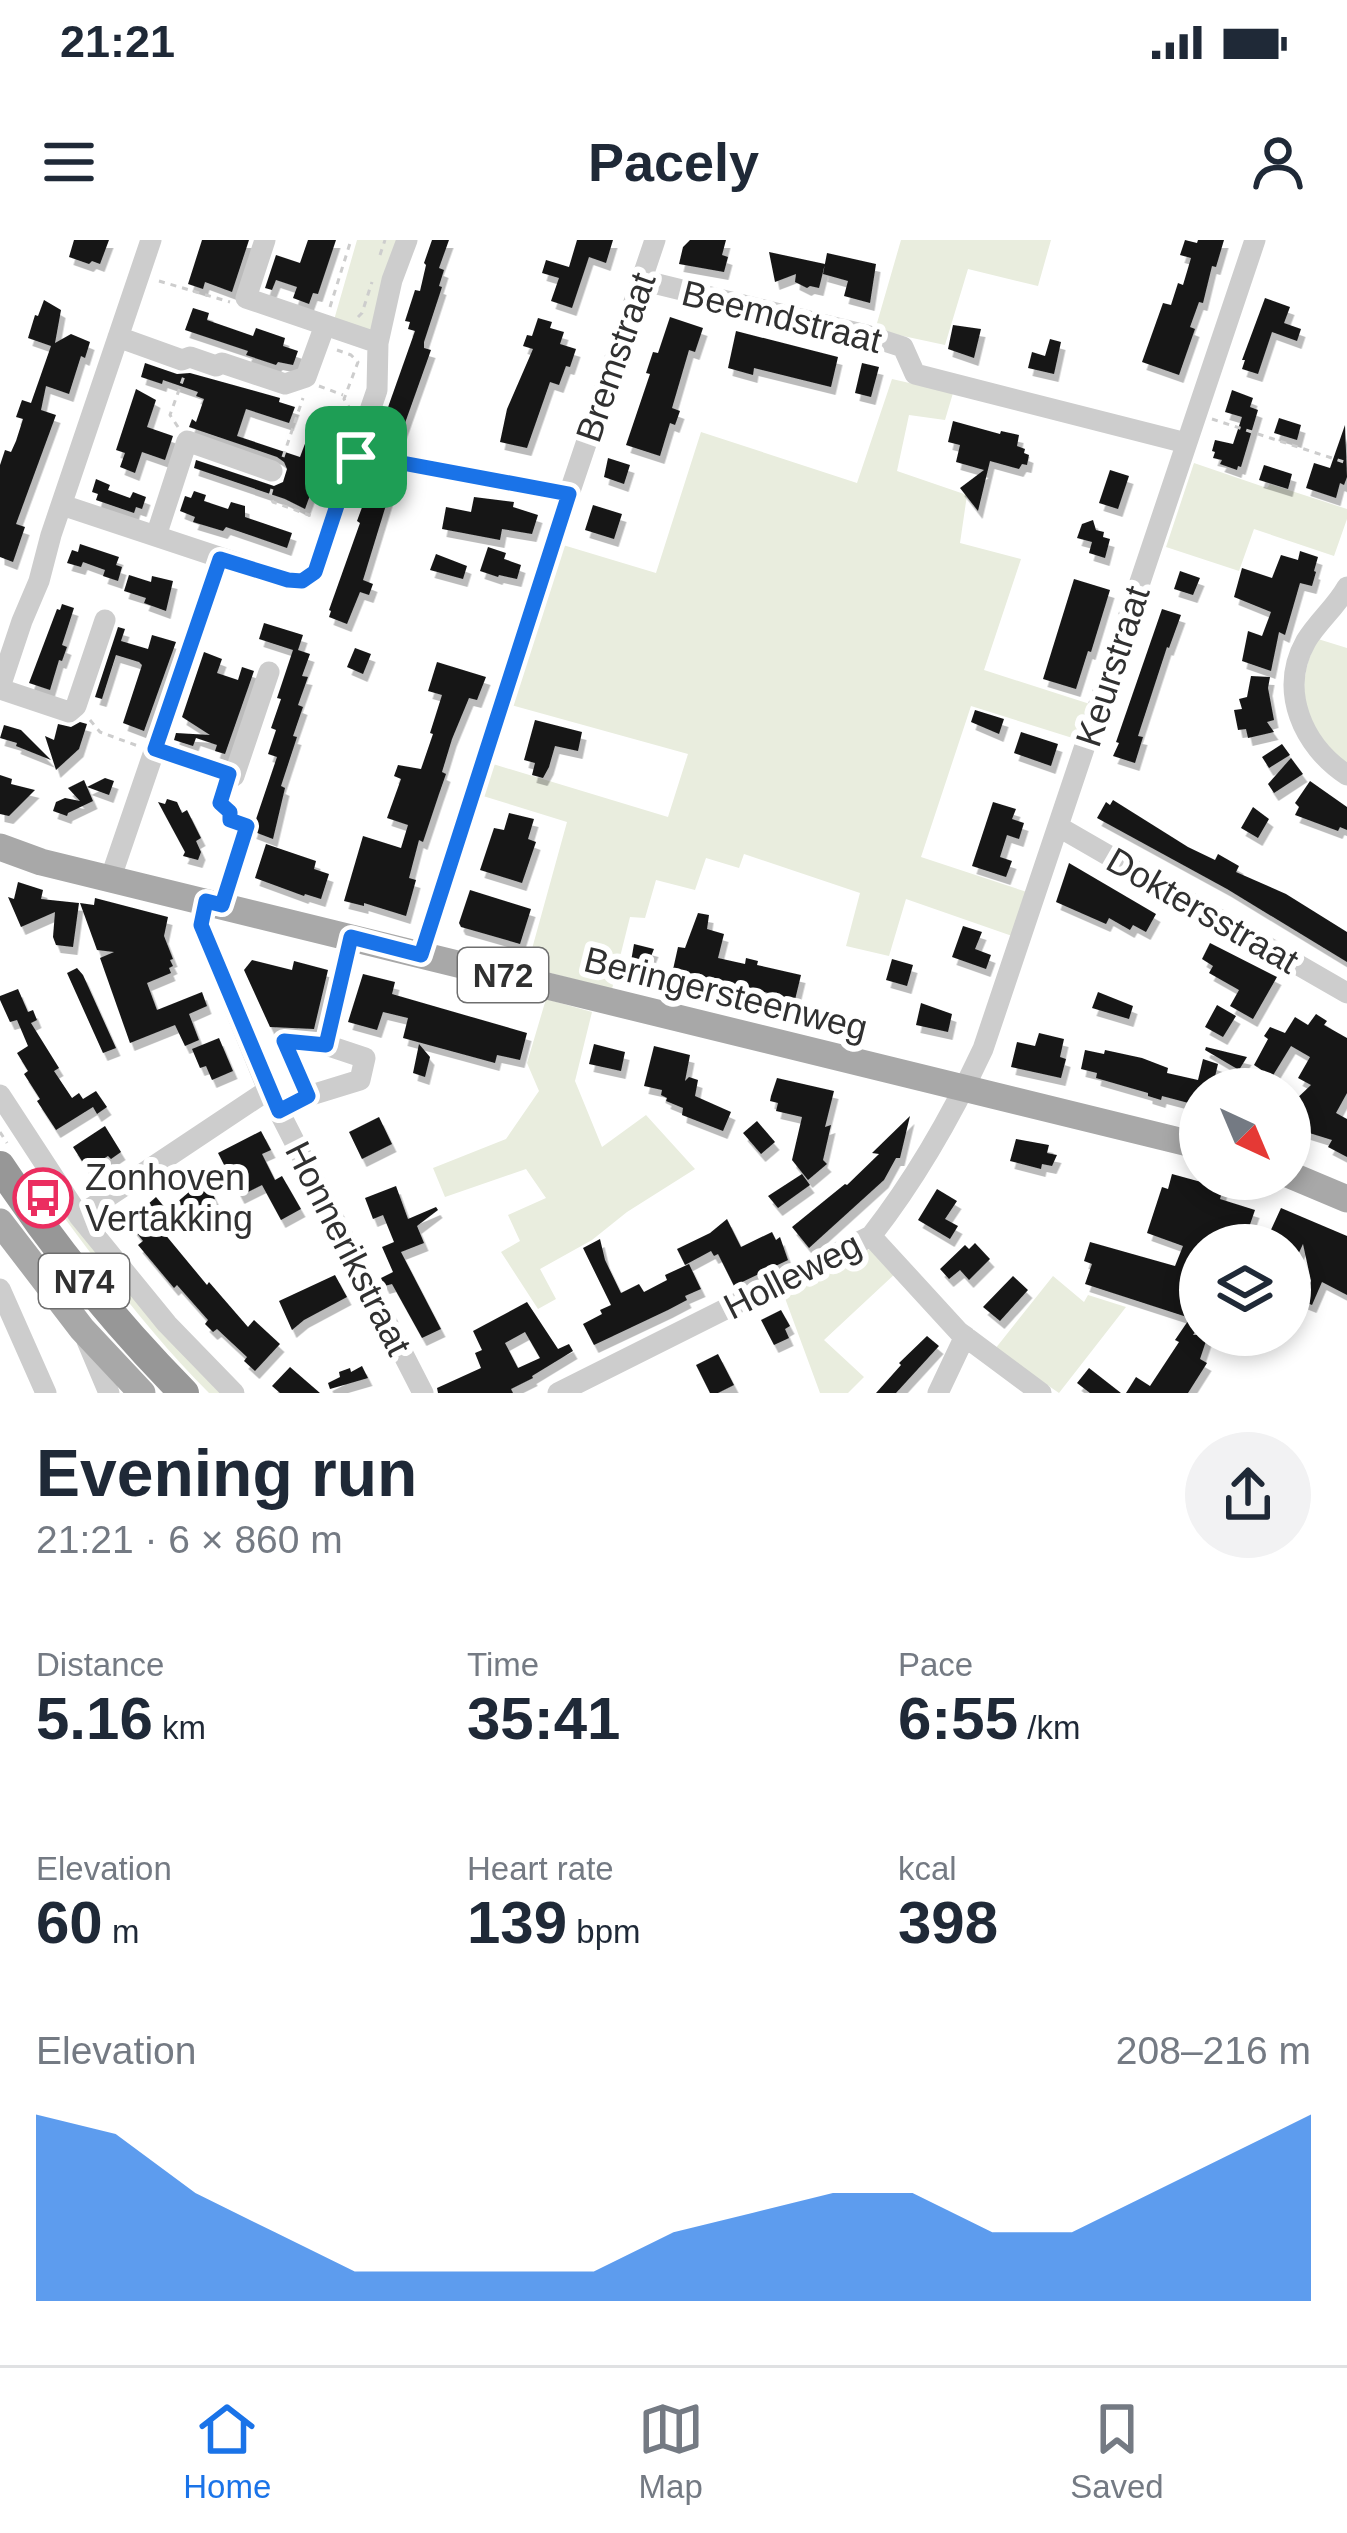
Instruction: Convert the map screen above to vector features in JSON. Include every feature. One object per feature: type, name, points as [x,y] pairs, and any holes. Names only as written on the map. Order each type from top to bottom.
[{"type":"highway","name":"N74","points":[[0,1166],[63,1256],[178,1391]]},
{"type":"main road","name":"Beringersteenweg","points":[[8,853],[1179,1141]]},
{"type":"main road","points":[[1311,1184],[1347,1199]]},
{"type":"main road","name":"N74","points":[[0,1222],[82,1329],[142,1393]]},
{"type":"street","points":[[105,620],[69,712],[0,688],[151,240]]},
{"type":"street","points":[[265,240],[246,298],[328,333],[378,343]]},
{"type":"street","points":[[62,505],[288,580],[302,581],[315,572],[377,390],[378,343],[407,240]]},
{"type":"street","name":"Bremstraat","points":[[421,955],[655,240]]},
{"type":"street","name":"Keurstraat","points":[[964,1090],[983,1049],[1255,240]]},
{"type":"street","name":"Beemdstraat","points":[[641,280],[866,335],[903,347],[915,374],[1186,443]]},
{"type":"street","points":[[118,337],[182,360],[222,363],[285,384],[307,377],[328,333]]},
{"type":"street","points":[[156,536],[188,441],[275,476]]},
{"type":"street","points":[[111,877],[220,559]]},
{"type":"street","points":[[1347,587],[1300,653],[1295,699],[1310,740],[1347,775]]},
{"type":"street","points":[[155,750],[233,776],[269,672]]},
{"type":"street","points":[[229,774],[220,803],[230,812]]},
{"type":"street","name":"Doktersstraat","points":[[1059,827],[1347,993]]},
{"type":"street","name":"Honnerikstraat","points":[[214,903],[201,925],[268,1090],[423,1393]]},
{"type":"street","points":[[326,1045],[351,937]]},
{"type":"street","points":[[279,1111],[308,1096],[360,1080],[365,1058],[326,1045],[284,1041],[308,1096]]},
{"type":"street","points":[[79,1216],[268,1090]]},
{"type":"street","name":"Holleweg","points":[[558,1393],[871,1236],[964,1090]]},
{"type":"street","points":[[0,1095],[79,1216],[167,1324],[234,1393]]},
{"type":"street","points":[[871,1236],[965,1336],[1041,1393]]},
{"type":"street","points":[[0,1289],[46,1393]]},
{"type":"street","points":[[82,1329],[110,1393]]},
{"type":"street","points":[[938,1393],[965,1336]]},
{"type":"path","points":[[328,333],[350,240]]},
{"type":"path","points":[[380,258],[386,240]]},
{"type":"path","points":[[139,274],[241,305],[246,298]]},
{"type":"path","points":[[328,333],[362,314],[374,277]]},
{"type":"path","points":[[328,333],[358,362],[344,399],[365,430]]},
{"type":"path","points":[[188,441],[170,415],[190,357]]},
{"type":"path","points":[[331,523],[273,502],[270,496],[308,382],[345,396]]},
{"type":"path","points":[[1196,413],[1347,463]]},
{"type":"path","points":[[356,457],[569,494]]},
{"type":"path","points":[[74,708],[100,732],[155,750]]},
{"type":"path","points":[[214,903],[247,826],[230,820],[230,812]]},
{"type":"shaded area","points":[[357,240],[399,240],[372,332],[334,320]]},
{"type":"shaded area","points":[[901,240],[1051,240],[1038,286],[968,269],[945,345],[875,330]]},
{"type":"shaded area","points":[[892,379],[953,393],[945,420],[909,415],[897,471],[967,495],[960,543],[1021,559],[984,670],[1093,705],[1082,741],[971,706],[921,857],[1030,893],[1015,937],[906,899],[889,956],[846,946],[860,893],[744,854],[739,868],[706,858],[695,890],[656,880],[645,918],[630,917],[612,989],[527,967],[567,822],[483,796],[493,764],[668,817],[688,754],[511,705],[563,545],[656,573],[701,432],[857,483]]},
{"type":"shaded area","points":[[1194,463],[1347,509],[1334,556],[1254,529],[1239,571],[1166,547]]},
{"type":"shaded area","points":[[1318,639],[1347,648],[1347,768],[1319,736],[1306,708],[1308,661]]},
{"type":"shaded area","points":[[546,999],[592,1012],[575,1081],[602,1147],[646,1115],[695,1169],[592,1240],[540,1269],[556,1299],[538,1309],[501,1252],[520,1241],[508,1215],[546,1198],[526,1169],[445,1197],[433,1168],[506,1139],[539,1091],[527,1063]]},
{"type":"shaded area","points":[[67,1213],[225,1393],[209,1393],[170,1351],[80,1239],[63,1216]]},
{"type":"shaded area","points":[[867,1249],[897,1272],[824,1340],[864,1377],[848,1393],[820,1393],[782,1290]]},
{"type":"shaded area","points":[[1053,1276],[1084,1302],[1088,1295],[1126,1307],[1059,1393],[995,1349]]},
{"type":"building","points":[[74,240],[109,240],[100,264],[69,257]]},
{"type":"building","points":[[202,240],[249,240],[232,292],[205,282],[203,289],[188,284]]},
{"type":"building","points":[[308,240],[336,240],[318,294],[313,293],[309,304],[293,298],[297,287],[276,280],[272,290],[265,288],[276,255],[300,263]]},
{"type":"building","points":[[432,240],[449,240],[439,268],[444,270],[442,287],[424,342],[424,348],[431,350],[399,440],[381,434],[381,427],[415,331],[405,321],[415,290],[420,291]]},
{"type":"building","points":[[577,240],[613,240],[606,263],[589,257],[572,308],[551,301],[559,278],[542,273],[546,260],[569,267]]},
{"type":"building","points":[[690,240],[726,240],[724,272],[679,264]]},
{"type":"building","points":[[1185,240],[1224,240],[1190,327],[1195,329],[1179,375],[1142,362],[1163,303],[1171,305],[1178,283],[1183,285],[1191,258],[1180,255]]},
{"type":"building","points":[[769,252],[825,264],[819,288],[795,282],[796,274],[775,282]]},
{"type":"building","points":[[827,253],[876,264],[870,303],[844,296],[848,281],[823,274]]},
{"type":"building","points":[[1265,298],[1290,307],[1284,323],[1301,329],[1297,341],[1272,332],[1258,374],[1242,369],[1242,360]]},
{"type":"building","points":[[44,300],[61,310],[55,343],[71,334],[90,342],[69,394],[46,386],[41,410],[56,415],[16,524],[25,527],[13,562],[0,557],[0,465],[5,450],[11,452],[16,441],[23,419],[16,417],[22,400],[31,403],[51,346],[28,338]]},
{"type":"building","points":[[193,308],[209,313],[207,320],[253,336],[256,328],[285,338],[283,346],[298,351],[293,365],[276,365],[185,330]]},
{"type":"building","points":[[670,317],[703,328],[695,352],[689,350],[672,408],[680,411],[675,425],[670,423],[660,456],[626,445],[653,352],[658,353]]},
{"type":"building","points":[[538,318],[564,332],[560,344],[576,349],[559,385],[550,382],[527,448],[500,442],[507,409],[533,349],[523,346]]},
{"type":"building","points":[[953,325],[981,329],[974,358],[948,349]]},
{"type":"building","points":[[736,331],[838,357],[831,387],[754,368],[753,375],[728,368]]},
{"type":"building","points":[[1050,339],[1061,342],[1054,374],[1028,368],[1032,352],[1045,356]]},
{"type":"building","points":[[145,363],[280,398],[279,402],[295,407],[289,423],[246,409],[237,436],[300,457],[318,409],[339,416],[305,509],[194,468],[196,460],[274,486],[283,482],[287,469],[277,457],[189,427],[192,419],[196,422],[204,399],[196,396],[198,392],[141,377]]},
{"type":"building","points":[[862,363],[879,367],[871,397],[855,393]]},
{"type":"building","points":[[136,389],[156,400],[147,427],[173,436],[165,460],[142,452],[135,473],[120,467],[125,453],[116,450]]},
{"type":"building","points":[[1232,390],[1253,398],[1250,407],[1258,410],[1237,470],[1220,464],[1222,460],[1213,458],[1212,451],[1215,440],[1233,444],[1242,417],[1225,412]]},
{"type":"building","points":[[1279,418],[1301,425],[1297,440],[1274,433]]},
{"type":"building","points":[[953,421],[1019,435],[1017,446],[1029,455],[1027,465],[1019,469],[990,461],[978,511],[960,488],[984,470],[956,462],[960,445],[948,442]]},
{"type":"building","points":[[1345,425],[1347,477],[1336,498],[1306,488],[1314,463],[1330,468]]},
{"type":"building","points":[[608,458],[630,465],[624,484],[604,477]]},
{"type":"building","points":[[1264,465],[1292,474],[1288,489],[1259,480]]},
{"type":"building","points":[[1110,470],[1129,476],[1118,509],[1099,503]]},
{"type":"building","points":[[96,479],[110,485],[108,490],[130,498],[133,492],[146,497],[142,509],[136,507],[134,513],[96,500],[98,494],[92,492]]},
{"type":"building","points":[[376,487],[390,492],[363,580],[373,584],[369,595],[360,592],[347,624],[329,617],[329,610],[368,491],[374,493]]},
{"type":"building","points":[[194,491],[206,495],[204,501],[228,509],[231,502],[245,506],[245,517],[292,533],[287,548],[226,527],[223,531],[193,522],[195,517],[180,511],[185,496],[191,498]]},
{"type":"building","points":[[474,497],[514,502],[513,507],[538,515],[532,534],[502,529],[500,540],[442,529],[446,507],[471,512]]},
{"type":"building","points":[[593,505],[622,514],[614,539],[585,530]]},
{"type":"building","points":[[1093,520],[1096,530],[1110,539],[1105,558],[1089,553],[1092,542],[1077,538],[1082,524]]},
{"type":"building","points":[[80,544],[119,557],[118,581],[83,562],[81,567],[67,563]]},
{"type":"building","points":[[488,547],[521,565],[517,579],[480,571]]},
{"type":"building","points":[[1300,551],[1318,557],[1316,572],[1312,586],[1300,583],[1285,635],[1279,632],[1271,671],[1242,661],[1248,631],[1262,636],[1271,612],[1234,597],[1242,568],[1272,578],[1281,555],[1298,560]]},
{"type":"building","points":[[436,554],[467,566],[463,579],[430,570]]},
{"type":"building","points":[[1180,571],[1200,578],[1193,595],[1174,589]]},
{"type":"building","points":[[129,575],[151,582],[152,576],[173,581],[166,611],[124,591]]},
{"type":"building","points":[[1074,579],[1110,590],[1076,689],[1043,679]]},
{"type":"building","points":[[62,604],[74,608],[62,645],[67,647],[50,690],[29,683]]},
{"type":"building","points":[[1162,609],[1181,615],[1138,736],[1143,737],[1135,763],[1113,756]]},
{"type":"building","points":[[264,623],[303,635],[298,650],[310,654],[273,839],[252,831],[277,757],[268,754],[276,730],[271,728],[293,650],[259,639]]},
{"type":"building","points":[[118,627],[125,629],[121,641],[148,649],[152,635],[176,642],[144,731],[123,723],[142,665],[139,662],[116,655],[102,699],[95,697]]},
{"type":"building","points":[[355,648],[371,654],[363,674],[347,667]]},
{"type":"building","points":[[204,652],[222,659],[217,673],[238,680],[242,667],[254,671],[225,754],[215,751],[217,745],[196,738],[193,746],[174,740],[176,733],[210,735],[182,717]]},
{"type":"building","points":[[437,662],[486,677],[477,700],[469,698],[452,739],[442,772],[446,774],[409,878],[416,880],[406,916],[344,901],[363,836],[401,848],[408,825],[387,818],[401,779],[394,776],[398,765],[421,769],[442,695],[428,691]]},
{"type":"building","points":[[1251,676],[1270,677],[1274,720],[1267,722],[1274,732],[1248,738],[1246,729],[1238,730],[1234,710],[1242,709],[1239,699],[1247,697]]},
{"type":"building","points":[[975,710],[1004,719],[999,734],[971,722]]},
{"type":"building","points":[[535,720],[582,732],[578,751],[555,746],[543,778],[532,775],[535,763],[524,760]]},
{"type":"building","points":[[58,724],[71,727],[87,724],[79,749],[56,770],[45,736],[54,740]]},
{"type":"building","points":[[4,725],[21,730],[51,760],[0,738]]},
{"type":"building","points":[[1021,732],[1058,744],[1051,766],[1014,753]]},
{"type":"building","points":[[1282,744],[1290,755],[1269,768],[1262,757]]},
{"type":"building","points":[[1291,758],[1303,774],[1274,793],[1268,784]]},
{"type":"building","points":[[0,775],[12,779],[11,784],[35,790],[9,816],[0,814]]},
{"type":"building","points":[[105,778],[114,781],[109,795],[87,787]]},
{"type":"building","points":[[84,780],[93,801],[67,816],[53,811],[56,802],[65,798],[80,801],[68,788]]},
{"type":"building","points":[[1310,781],[1347,807],[1347,830],[1295,815],[1299,807],[1295,803]]},
{"type":"building","points":[[167,799],[177,802],[182,813],[187,810],[201,838],[196,841],[201,852],[198,860],[183,856],[158,802],[165,804]]},
{"type":"building","points":[[1113,800],[1188,847],[1215,860],[1218,854],[1239,866],[1236,872],[1286,894],[1347,932],[1347,962],[1097,818],[1106,802],[1110,805]]},
{"type":"building","points":[[993,802],[1016,809],[1012,819],[1024,823],[1019,839],[1007,835],[1000,857],[1012,861],[1006,877],[972,866]]},
{"type":"building","points":[[1253,807],[1269,819],[1258,838],[1241,828]]},
{"type":"building","points":[[509,813],[534,819],[528,839],[536,842],[522,883],[480,870],[494,828],[504,830]]},
{"type":"building","points":[[266,844],[316,861],[314,869],[329,874],[321,899],[255,878]]},
{"type":"building","points":[[1069,863],[1156,914],[1146,932],[1133,925],[1130,930],[1109,918],[1106,924],[1056,902]]},
{"type":"building","points":[[18,882],[43,890],[41,899],[79,903],[73,947],[56,945],[55,912],[21,927],[8,897],[14,899]]},
{"type":"building","points":[[470,890],[531,909],[520,944],[461,927]]},
{"type":"building","points":[[95,898],[168,917],[164,936],[173,959],[171,973],[147,983],[157,1010],[202,992],[207,1006],[189,1014],[199,1040],[185,1046],[175,1025],[130,1043],[100,958],[114,952],[97,950],[80,903],[94,905]]},
{"type":"building","points":[[698,913],[709,915],[707,929],[724,934],[718,958],[745,964],[746,958],[801,975],[794,1004],[744,987],[740,1000],[705,991],[707,983],[672,974],[678,947],[685,948]]},
{"type":"building","points":[[963,926],[982,932],[975,949],[991,955],[986,969],[952,957]]},
{"type":"building","points":[[1210,943],[1277,977],[1253,1019],[1230,1006],[1239,990],[1209,973],[1213,966],[1202,959]]},
{"type":"building","points":[[634,944],[654,949],[645,971],[630,967]]},
{"type":"building","points":[[892,959],[913,965],[907,986],[886,980]]},
{"type":"building","points":[[252,960],[292,970],[294,961],[328,970],[314,1029],[270,1027],[244,970]]},
{"type":"building","points":[[77,968],[116,1048],[103,1053],[67,973]]},
{"type":"building","points":[[363,974],[395,982],[392,994],[527,1033],[520,1060],[497,1055],[495,1063],[403,1038],[408,1018],[383,1012],[377,1030],[348,1022]]},
{"type":"building","points":[[18,989],[37,1020],[31,1023],[59,1068],[54,1071],[72,1098],[79,1093],[83,1099],[96,1091],[107,1107],[97,1114],[93,1107],[56,1130],[37,1101],[17,1053],[28,1046],[17,1020],[10,1022],[0,1000]]},
{"type":"building","points":[[1098,992],[1133,1006],[1129,1019],[1092,1008]]},
{"type":"building","points":[[921,1003],[952,1014],[948,1032],[916,1025]]},
{"type":"building","points":[[1217,1005],[1236,1016],[1223,1037],[1205,1027]]},
{"type":"building","points":[[1316,1014],[1327,1021],[1324,1025],[1347,1038],[1347,1093],[1336,1113],[1347,1119],[1347,1157],[1328,1147],[1332,1140],[1311,1134],[1311,1068],[1304,1068],[1310,1057],[1291,1046],[1278,1068],[1254,1065],[1270,1027],[1285,1033],[1295,1017],[1308,1025]]},
{"type":"building","points":[[1039,1033],[1064,1039],[1061,1078],[1011,1067],[1017,1042],[1035,1046]]},
{"type":"building","points":[[219,1038],[233,1071],[212,1080],[192,1049]]},
{"type":"building","points":[[419,1044],[430,1057],[425,1077],[413,1073]]},
{"type":"building","points":[[594,1044],[625,1052],[621,1071],[589,1064]]},
{"type":"building","points":[[654,1046],[690,1055],[685,1081],[689,1077],[698,1080],[695,1096],[731,1112],[723,1131],[682,1115],[683,1108],[666,1101],[662,1090],[644,1086]]},
{"type":"building","points":[[1206,1047],[1247,1057],[1236,1068]]},
{"type":"building","points":[[1085,1050],[1142,1058],[1179,1076],[1179,1100],[1148,1096],[1081,1069]]},
{"type":"building","points":[[1203,1059],[1218,1064],[1217,1068],[1201,1068]]},
{"type":"building","points":[[777,1078],[834,1091],[825,1127],[831,1125],[823,1160],[827,1164],[808,1180],[792,1160],[802,1117],[776,1111],[778,1103],[770,1101]]},
{"type":"building","points":[[910,1116],[900,1158],[884,1180],[809,1248],[792,1227],[847,1185]]},
{"type":"building","points":[[379,1117],[392,1144],[362,1159],[349,1132]]},
{"type":"building","points":[[757,1121],[775,1142],[761,1154],[743,1133]]},
{"type":"building","points":[[105,1126],[121,1152],[87,1169],[73,1147]]},
{"type":"building","points":[[261,1131],[271,1150],[262,1154],[275,1180],[282,1176],[301,1209],[281,1220],[262,1185],[240,1196],[218,1153]]},
{"type":"building","points":[[1016,1139],[1049,1145],[1047,1153],[1057,1155],[1052,1166],[1042,1164],[1041,1169],[1010,1161]]},
{"type":"building","points":[[802,1174],[810,1185],[778,1208],[768,1196]]},
{"type":"building","points":[[1172,1174],[1179,1176],[1179,1200],[1223,1200],[1255,1210],[1250,1224],[1179,1224],[1179,1245],[1147,1233],[1162,1187],[1168,1189]]},
{"type":"building","points":[[206,1180],[215,1199],[187,1219],[175,1204],[187,1189]]},
{"type":"building","points":[[396,1186],[408,1219],[438,1210],[417,1226],[424,1243],[401,1252],[441,1329],[422,1338],[392,1284],[385,1286],[381,1278],[393,1272],[382,1247],[394,1242],[383,1215],[373,1219],[365,1198]]},
{"type":"building","points":[[937,1189],[957,1201],[945,1219],[958,1226],[950,1239],[918,1220]]},
{"type":"building","points":[[156,1197],[172,1216],[159,1227],[207,1285],[209,1282],[248,1327],[254,1320],[280,1344],[255,1371],[244,1361],[247,1357],[205,1324],[208,1320],[138,1245],[143,1241],[128,1222]]},
{"type":"building","points":[[1281,1208],[1347,1236],[1347,1295],[1322,1282],[1311,1305],[1311,1224],[1274,1224]]},
{"type":"building","points":[[727,1219],[741,1247],[772,1232],[776,1240],[780,1237],[788,1260],[734,1286],[718,1254],[711,1251],[685,1265],[677,1249]]},
{"type":"building","points":[[600,1239],[621,1293],[639,1284],[644,1292],[689,1264],[701,1289],[594,1345],[583,1324],[611,1305],[583,1248]]},
{"type":"building","points":[[1090,1242],[1175,1266],[1179,1256],[1179,1314],[1085,1284],[1092,1264],[1084,1261]]},
{"type":"building","points":[[975,1243],[990,1259],[969,1280],[960,1270],[949,1279],[940,1269],[965,1245],[969,1249]]},
{"type":"building","points":[[335,1275],[347,1297],[292,1330],[279,1301]]},
{"type":"building","points":[[1013,1276],[1028,1290],[1000,1321],[983,1307]]},
{"type":"building","points":[[527,1302],[558,1349],[569,1344],[573,1351],[511,1389],[513,1393],[438,1393],[437,1388],[481,1368],[475,1353],[482,1350],[473,1331]],"holes":[[[525,1332],[540,1358],[518,1368],[505,1343]]]},
{"type":"building","points":[[781,1310],[790,1326],[785,1329],[789,1338],[774,1345],[761,1320]]},
{"type":"building","points":[[927,1336],[939,1346],[896,1393],[876,1393],[899,1363]]},
{"type":"building","points":[[1179,1342],[1179,1356],[1201,1356],[1207,1363],[1188,1393],[1126,1393],[1136,1377],[1150,1386]]},
{"type":"building","points":[[718,1354],[734,1385],[710,1393],[696,1365]]},
{"type":"building","points":[[362,1366],[368,1378],[330,1389],[328,1383],[340,1377],[339,1372]]},
{"type":"building","points":[[290,1367],[320,1393],[280,1393],[272,1386]]},
{"type":"building","points":[[1089,1368],[1121,1393],[1090,1393],[1077,1383]]},
{"type":"place","name":"Zonhoven Vertakking","points":[[43,1198]]},
{"type":"route","points":[[354,454],[356,457],[569,494],[421,955],[351,937],[326,1045],[284,1041],[308,1096],[279,1111],[201,925],[206,901],[222,905],[247,826],[230,820],[230,812],[220,803],[229,774],[155,749],[220,559],[288,580],[302,581],[315,572],[354,454]]}]
